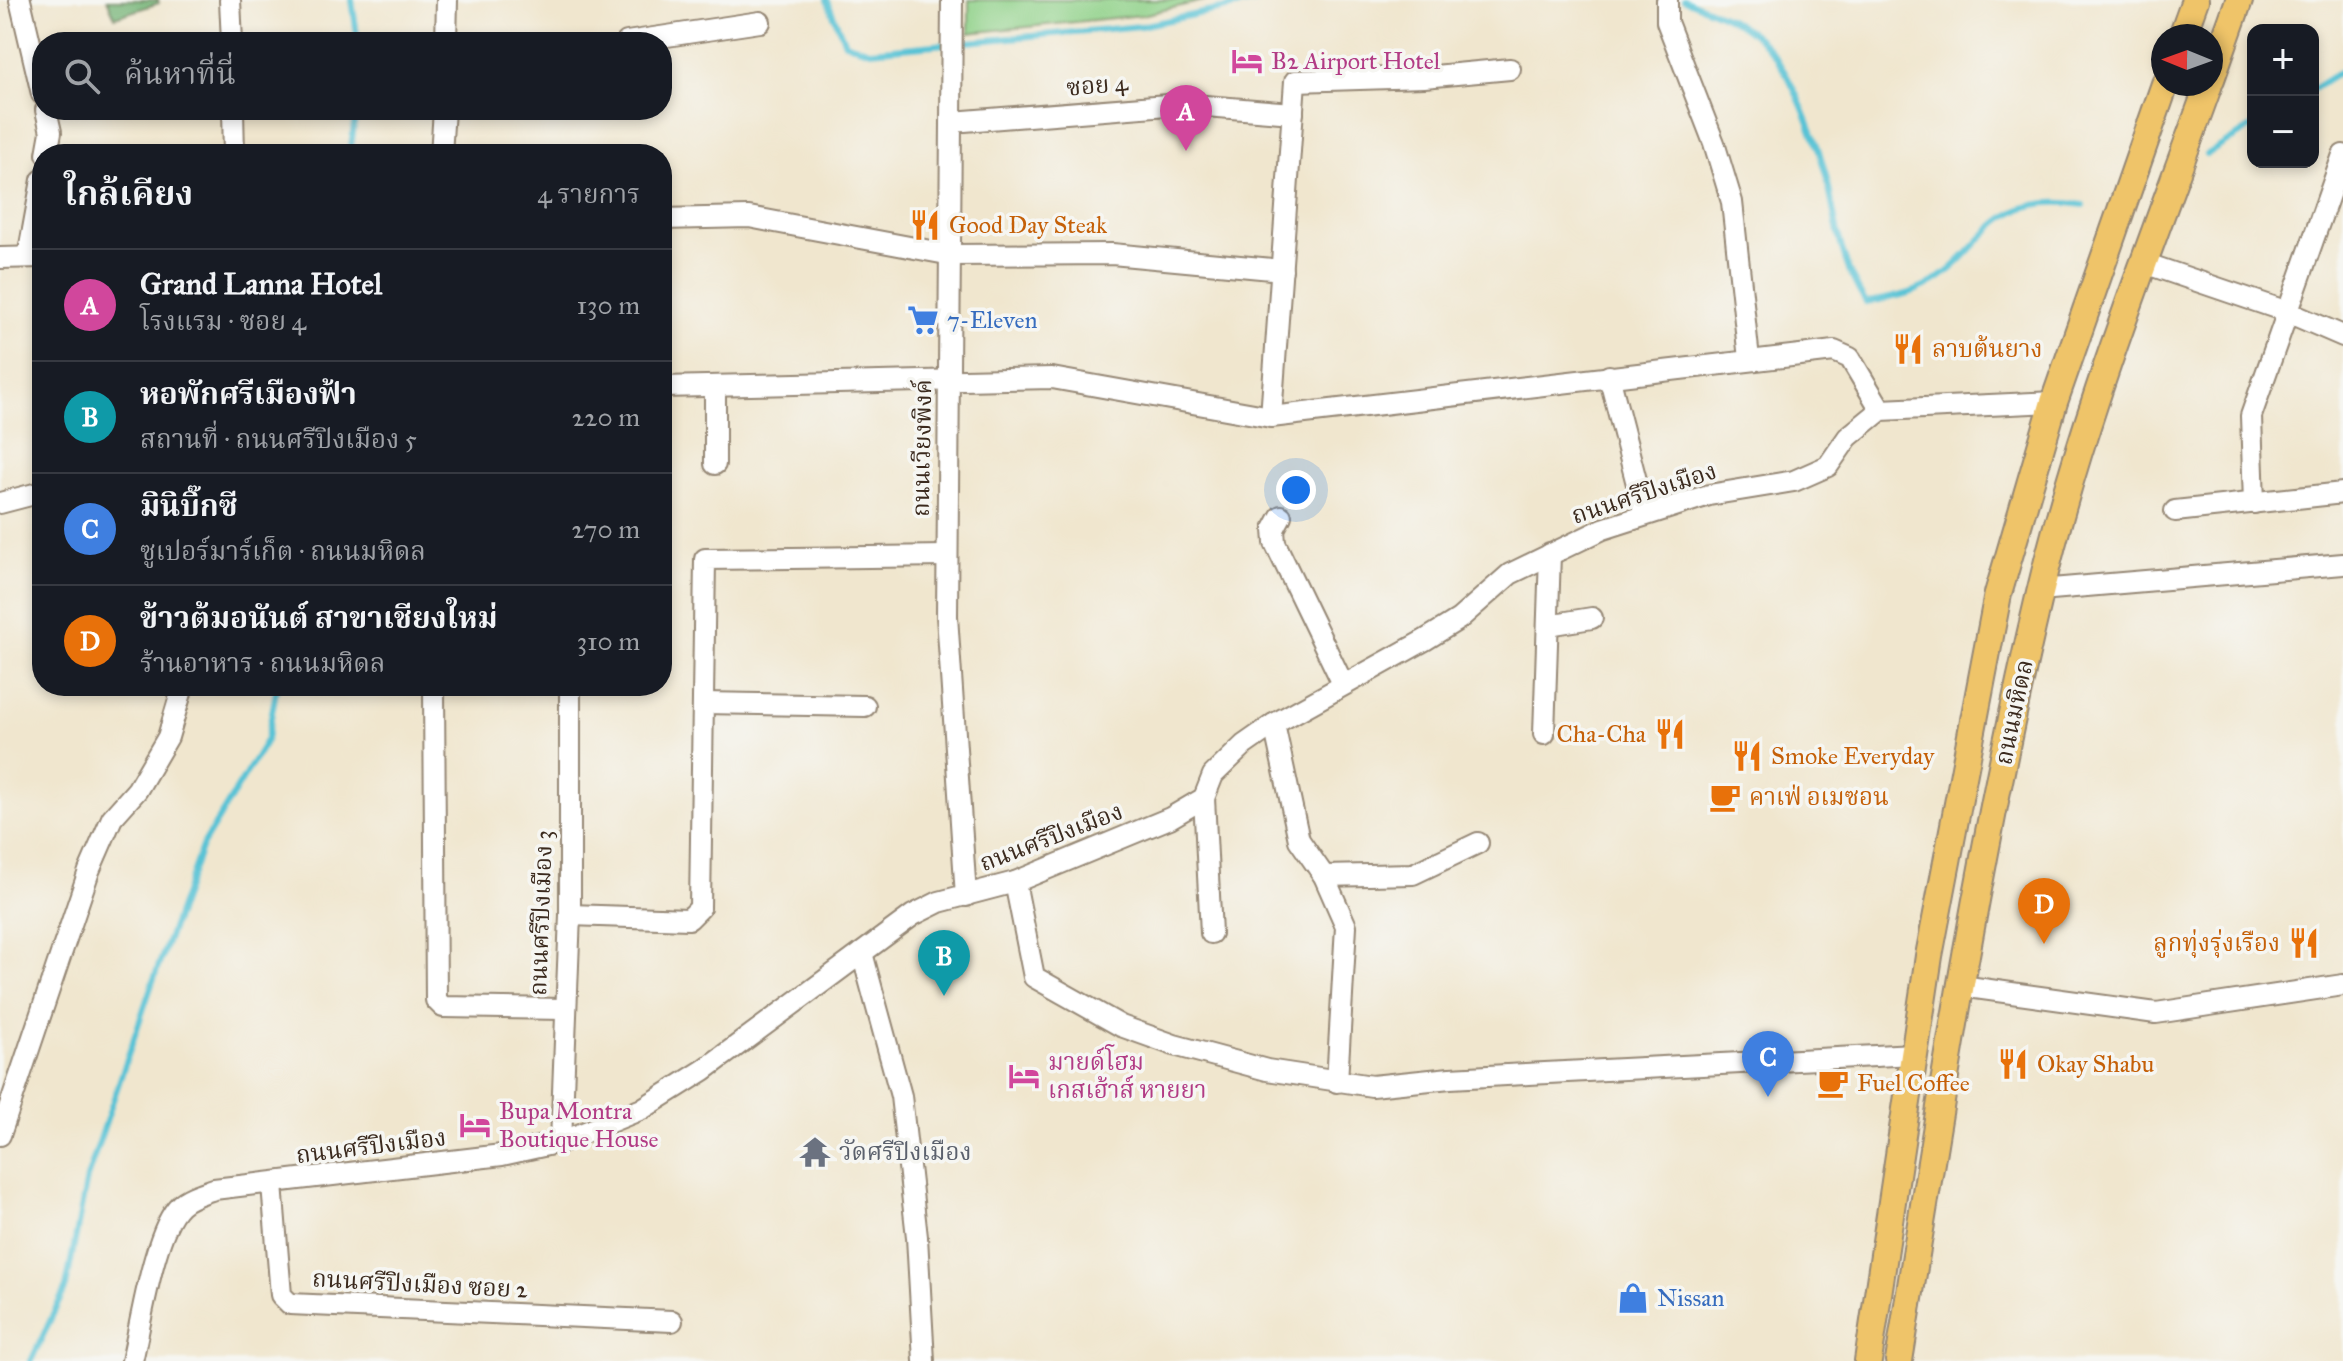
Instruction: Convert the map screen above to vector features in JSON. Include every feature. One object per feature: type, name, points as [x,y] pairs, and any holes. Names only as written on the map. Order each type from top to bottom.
[{"type":"main road","points":[[2186,24],[2195,0]]},
{"type":"main road","name":"ถนนมหิดล","points":[[2223,45],[2239,0]]},
{"type":"main road","name":"ถนนมหิดล","points":[[1868,1361],[1914,1054],[1968,739],[1998,594],[2054,402],[2161,96]]},
{"type":"main road","name":"ถนนมหิดล","points":[[1899,1361],[1961,986],[2040,590],[2093,409],[2205,96]]},
{"type":"street","points":[[20,0],[32,51]]},
{"type":"street","points":[[230,0],[232,32]]},
{"type":"street","points":[[446,32],[447,0]]},
{"type":"street","name":"ถนนเวียงพิงค์","points":[[952,0],[947,616],[966,896]]},
{"type":"street","points":[[1667,6],[1667,22],[1714,143],[1732,202],[1749,359]]},
{"type":"street","points":[[672,35],[760,22]]},
{"type":"street","points":[[1271,417],[1295,81],[1424,77],[1510,69]]},
{"type":"street","name":"ซอย 4","points":[[952,122],[1180,104],[1293,113]]},
{"type":"street","points":[[48,120],[51,132],[49,144]]},
{"type":"street","points":[[233,120],[234,144]]},
{"type":"street","points":[[442,144],[443,120]]},
{"type":"street","points":[[2254,503],[2251,416],[2285,311],[2343,155]]},
{"type":"street","points":[[672,219],[749,217],[952,255],[1112,254],[1282,270]]},
{"type":"street","points":[[0,258],[32,257]]},
{"type":"street","points":[[2144,263],[2285,311],[2343,336]]},
{"type":"street","points":[[672,387],[948,383],[1052,378],[1271,417],[1834,351],[1850,358],[1881,410],[2054,402]]},
{"type":"street","points":[[1609,376],[1645,515]]},
{"type":"street","points":[[715,386],[715,464]]},
{"type":"street","name":"ถนนศรีปิงเมือง","points":[[132,1361],[158,1249],[180,1204],[214,1189],[502,1155],[561,1142],[642,1109],[704,1070],[913,915],[939,902],[1015,882],[1170,818],[1204,798],[1213,775],[1244,745],[1274,724],[1459,619],[1510,574],[1603,529],[1709,495],[1794,481],[1828,466],[1848,437],[1881,410]]},
{"type":"street","points":[[2175,511],[2343,493]]},
{"type":"street","points":[[0,503],[32,495]]},
{"type":"street","points":[[1281,516],[1274,540],[1343,684]]},
{"type":"street","points":[[1544,734],[1550,554]]},
{"type":"street","points":[[570,915],[689,919],[700,908],[705,559],[947,556]]},
{"type":"street","points":[[2040,590],[2343,564]]},
{"type":"street","points":[[1548,625],[1592,618]]},
{"type":"street","points":[[0,1135],[89,871],[112,818],[137,790],[168,737],[180,696]]},
{"type":"street","points":[[434,696],[436,1000],[443,1007],[565,1009]]},
{"type":"street","name":"ถนนศรีปิงเมือง 3","points":[[561,1142],[570,915],[570,696]]},
{"type":"street","points":[[703,703],[865,706]]},
{"type":"street","points":[[1274,724],[1299,840],[1324,876],[1346,926],[1337,1082]]},
{"type":"street","points":[[1204,798],[1211,933]]},
{"type":"street","points":[[1324,876],[1413,874],[1478,843]]},
{"type":"street","points":[[1015,882],[1034,977],[1121,1026],[1174,1045],[1267,1070],[1372,1086],[1450,1078],[1914,1054]]},
{"type":"street","points":[[862,953],[901,1096],[917,1237],[924,1361]]},
{"type":"street","points":[[1961,986],[2156,1013],[2343,985]]},
{"type":"street","name":"ถนนศรีปิงเมือง ซอย 2","points":[[272,1184],[281,1295],[290,1304],[672,1321]]},
{"type":"green space","points":[[107,0],[158,0],[159,3],[115,17]]},
{"type":"green space","points":[[969,0],[1207,0],[1142,15],[969,33]]},
{"type":"waterway","points":[[352,0],[357,32]]},
{"type":"waterway","points":[[827,0],[845,43],[870,51],[1141,26],[1264,0]]},
{"type":"waterway","points":[[1684,0],[1744,27],[1764,43],[1781,66],[1814,136],[1846,261],[1866,303],[1915,291],[1939,278],[1988,231],[2024,207],[2050,203],[2083,205]]},
{"type":"waterway","points":[[2319,85],[2343,70]]},
{"type":"waterway","points":[[351,144],[355,120]]},
{"type":"waterway","points":[[2206,155],[2247,130]]},
{"type":"waterway","points":[[31,1361],[66,1287],[87,1178],[202,846],[267,739],[275,696]]},
{"type":"place","name":"B2 Airport Hotel","points":[[1247,61]]},
{"type":"place","name":"Grand Lanna Hotel","points":[[1186,151]]},
{"type":"place","name":"Good Day Steak","points":[[925,225]]},
{"type":"place","name":"7-Eleven","points":[[923,320]]},
{"type":"place","name":"ลาบต้นยาง","points":[[1908,349]]},
{"type":"place","name":"Cha-Cha","points":[[1670,734]]},
{"type":"place","name":"Smoke Everyday","points":[[1747,756]]},
{"type":"place","name":"คาเฟ่ อเมซอน","points":[[1725,797]]},
{"type":"place","name":"ลูกทุ่งรุ่งเรือง","points":[[2304,943]]},
{"type":"place","name":"ข้าวต้มอนันต์ สาขาเชียงใหม่","points":[[2044,944]]},
{"type":"place","name":"หอพักศรีเมืองฟ้า","points":[[944,996]]},
{"type":"place","name":"Okay Shabu","points":[[2013,1064]]},
{"type":"place","name":"มายด์โฮม เกสเฮ้าส์ หายยา","points":[[1024,1076]]},
{"type":"place","name":"Fuel Coffee","points":[[1833,1083]]},
{"type":"place","name":"มินิบิ๊กซี","points":[[1768,1097]]},
{"type":"place","name":"Bupa Montra Boutique House","points":[[475,1125]]},
{"type":"place","name":"วัดศรีปิงเมือง","points":[[815,1152]]},
{"type":"place","name":"Nissan","points":[[1633,1298]]}]
